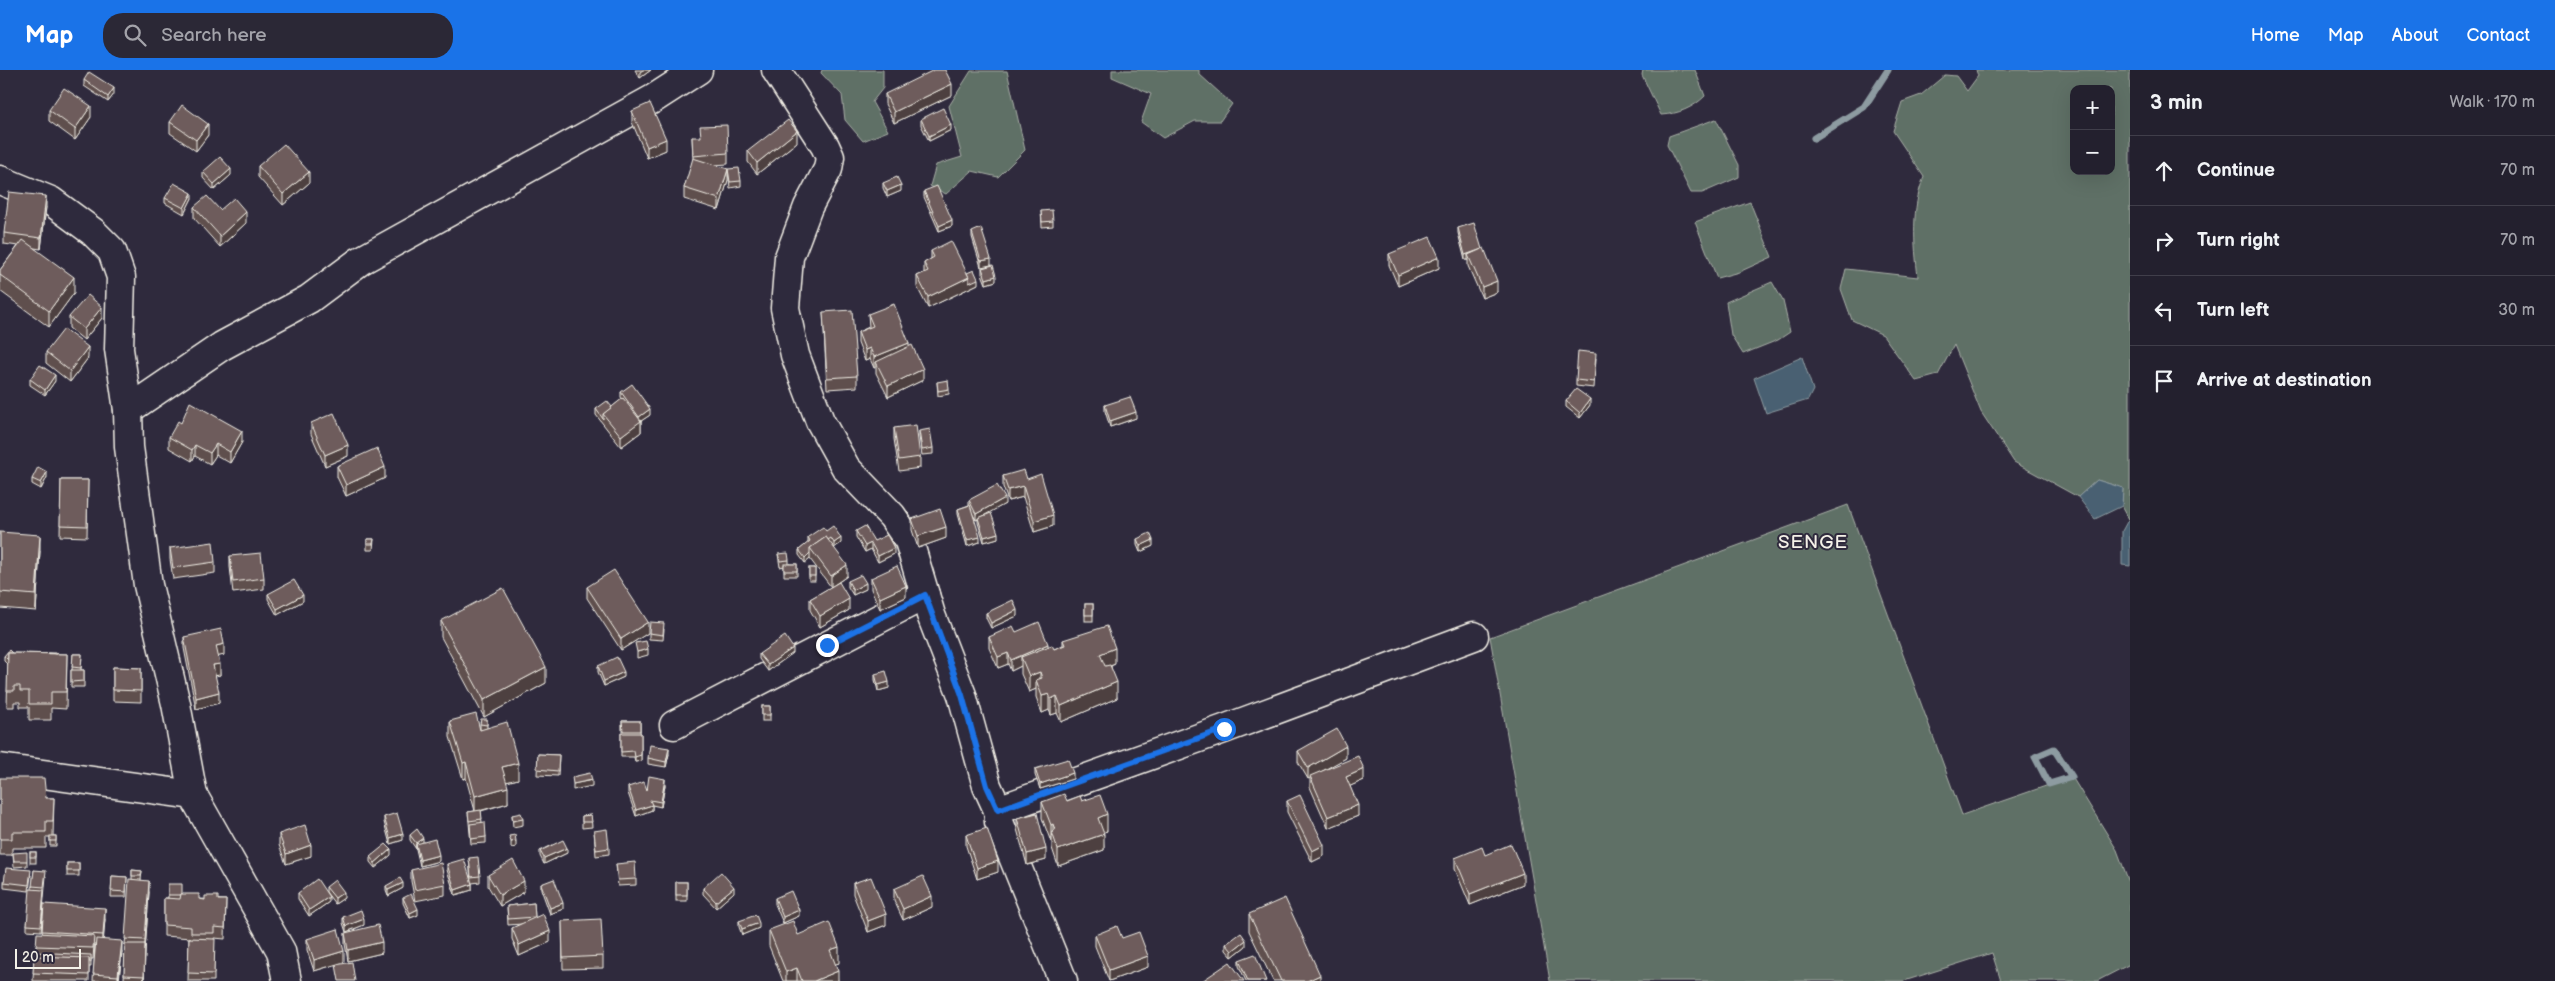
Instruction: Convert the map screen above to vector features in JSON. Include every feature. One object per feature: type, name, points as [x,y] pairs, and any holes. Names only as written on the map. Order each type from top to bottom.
[{"type":"street","points":[[128,410],[222,346],[309,299],[360,261],[654,99],[698,70]]},
{"type":"street","points":[[776,70],[825,146],[830,158],[828,169],[808,207],[789,257],[785,308],[795,355],[820,421],[846,468],[892,516],[909,541],[925,595],[962,695],[987,786],[998,810],[1004,835],[1063,981]]},
{"type":"street","points":[[0,180],[51,201],[93,232],[112,251],[121,276],[119,349],[128,410],[129,447],[148,585],[176,704],[194,795],[281,951],[287,981]]},
{"type":"street","points":[[674,725],[925,595]]},
{"type":"street","points":[[998,810],[1224,729],[1474,636]]},
{"type":"street","points":[[0,768],[194,795]]},
{"type":"green space","points":[[822,70],[883,70],[883,88],[872,102],[888,131],[863,141],[845,120],[842,95],[821,73]]},
{"type":"green space","points":[[1112,70],[1199,70],[1199,74],[1232,104],[1220,121],[1195,121],[1163,138],[1141,122],[1151,94],[1112,77]]},
{"type":"green space","points":[[1643,70],[1695,70],[1705,96],[1685,110],[1661,115],[1642,75]]},
{"type":"green space","points":[[1976,70],[2130,70],[2130,521],[2122,506],[2123,488],[2097,480],[2078,497],[2014,462],[1981,412],[1954,345],[1938,375],[1916,381],[1883,335],[1852,320],[1841,289],[1846,269],[1918,277],[1915,252],[1915,214],[1924,177],[1893,131],[1902,102],[1921,95],[1945,75],[1956,76],[1967,91],[1978,76]]},
{"type":"green space","points":[[971,71],[1007,71],[1025,150],[998,177],[972,171],[946,194],[930,186],[936,165],[962,157],[949,106]]},
{"type":"green space","points":[[1716,119],[1739,165],[1739,177],[1702,193],[1691,193],[1667,145],[1669,136]]},
{"type":"green space","points":[[1750,202],[1772,257],[1739,272],[1717,278],[1695,222]]},
{"type":"green space","points":[[1772,282],[1783,301],[1790,332],[1778,340],[1743,354],[1731,335],[1726,302]]},
{"type":"green space","points":[[1848,505],[1962,815],[2072,777],[2117,850],[2130,885],[2130,964],[2097,981],[2001,981],[1992,953],[1904,981],[1550,981],[1490,637]]},
{"type":"water","points":[[1802,357],[1813,390],[1808,400],[1766,413],[1754,378]]},
{"type":"water","points":[[2097,480],[2123,488],[2122,506],[2095,519],[2078,497]]},
{"type":"water","points":[[2128,520],[2130,521],[2130,566],[2122,565],[2122,531]]},
{"type":"building","points":[[934,70],[945,70],[952,84],[894,112],[885,94]]},
{"type":"building","points":[[89,72],[114,88],[108,97],[84,80]]},
{"type":"building","points":[[64,88],[91,106],[75,129],[49,110]]},
{"type":"building","points":[[650,103],[666,139],[647,147],[632,111]]},
{"type":"building","points":[[182,105],[208,124],[196,140],[170,122]]},
{"type":"building","points":[[943,108],[951,125],[929,136],[921,119]]},
{"type":"building","points":[[788,120],[797,131],[757,163],[748,151]]},
{"type":"building","points":[[727,125],[728,153],[693,156],[692,137],[701,137],[700,126]]},
{"type":"building","points":[[284,144],[309,172],[283,194],[258,166]]},
{"type":"building","points":[[220,157],[231,169],[214,184],[203,172]]},
{"type":"building","points":[[693,158],[728,169],[719,199],[684,188]]},
{"type":"building","points":[[739,168],[741,181],[730,182],[728,169]]},
{"type":"building","points":[[897,177],[901,185],[887,191],[883,183]]},
{"type":"building","points":[[174,183],[192,193],[184,208],[165,198]]},
{"type":"building","points":[[937,186],[952,220],[939,226],[924,191]]},
{"type":"building","points":[[9,192],[46,196],[41,238],[4,233]]},
{"type":"building","points":[[207,196],[220,210],[234,198],[246,212],[220,236],[194,207]]},
{"type":"building","points":[[1052,210],[1053,221],[1042,222],[1041,211]]},
{"type":"building","points":[[1474,223],[1482,249],[1465,255],[1458,228]]},
{"type":"building","points":[[981,228],[991,259],[981,261],[972,232]]},
{"type":"building","points":[[1430,237],[1439,257],[1398,275],[1389,254]]},
{"type":"building","points":[[23,240],[74,277],[49,311],[0,275],[0,270]]},
{"type":"building","points":[[951,241],[969,277],[928,297],[917,276],[928,271],[924,263],[934,257],[931,251]]},
{"type":"building","points":[[1484,248],[1497,281],[1482,287],[1468,255]]},
{"type":"building","points":[[993,265],[996,276],[986,279],[982,268]]},
{"type":"building","points":[[974,270],[978,279],[969,283],[967,273]]},
{"type":"building","points":[[88,295],[102,307],[84,329],[69,317]]},
{"type":"building","points":[[894,304],[909,343],[874,357],[870,348],[865,350],[858,332],[873,326],[868,314]]},
{"type":"building","points":[[852,310],[857,376],[827,378],[823,312]]},
{"type":"building","points":[[64,329],[88,347],[70,371],[46,352]]},
{"type":"building","points":[[912,345],[923,369],[888,386],[876,362]]},
{"type":"building","points":[[1578,351],[1596,353],[1594,382],[1576,380]]},
{"type":"building","points":[[40,365],[55,375],[45,390],[30,379]]},
{"type":"building","points":[[948,380],[949,389],[938,391],[937,382]]},
{"type":"building","points":[[632,384],[650,409],[639,417],[621,392]]},
{"type":"building","points":[[1576,389],[1590,399],[1580,413],[1566,401]]},
{"type":"building","points":[[1130,397],[1136,412],[1110,421],[1105,405]]},
{"type":"building","points":[[623,398],[641,421],[621,436],[603,414]]},
{"type":"building","points":[[607,401],[612,407],[603,414],[603,419],[596,409]]},
{"type":"building","points":[[190,402],[242,431],[230,452],[216,444],[210,453],[195,445],[192,450],[169,437],[178,421],[181,423]]},
{"type":"building","points":[[334,413],[348,445],[325,455],[311,423]]},
{"type":"building","points":[[916,425],[920,457],[899,460],[894,428]]},
{"type":"building","points":[[930,429],[933,448],[922,450],[919,431]]},
{"type":"building","points":[[377,448],[385,467],[346,485],[337,466]]},
{"type":"building","points":[[38,467],[47,472],[41,483],[32,479]]},
{"type":"building","points":[[1024,470],[1027,479],[1041,474],[1053,515],[1034,521],[1023,486],[1008,490],[1003,476]]},
{"type":"building","points":[[61,480],[88,480],[87,526],[60,525]]},
{"type":"building","points":[[997,485],[1005,498],[976,514],[969,500]]},
{"type":"building","points":[[970,505],[980,537],[967,540],[958,509]]},
{"type":"building","points":[[940,509],[946,527],[918,536],[912,519]]},
{"type":"building","points":[[991,513],[998,533],[984,537],[978,518]]},
{"type":"building","points":[[833,526],[841,538],[834,543],[831,538],[828,540],[826,537],[810,548],[810,553],[805,558],[799,550],[810,541],[808,537],[823,527],[826,531]]},
{"type":"building","points":[[865,526],[874,541],[887,535],[894,548],[878,556],[871,543],[865,546],[856,531]]},
{"type":"building","points":[[0,532],[40,535],[36,595],[0,592]]},
{"type":"building","points":[[1150,533],[1153,540],[1140,546],[1137,539]]},
{"type":"building","points":[[826,537],[847,565],[831,576],[810,548]]},
{"type":"building","points":[[367,539],[374,539],[373,544],[367,544]]},
{"type":"building","points":[[213,542],[215,562],[173,568],[170,548]]},
{"type":"building","points":[[261,553],[264,578],[233,582],[230,556]]},
{"type":"building","points":[[788,553],[789,560],[780,561],[778,554]]},
{"type":"building","points":[[784,564],[797,564],[797,571],[784,571]]},
{"type":"building","points":[[897,566],[906,586],[880,598],[871,578]]},
{"type":"building","points":[[809,568],[815,568],[815,576],[809,576]]},
{"type":"building","points":[[614,570],[648,622],[621,639],[587,587]]},
{"type":"building","points":[[861,575],[866,583],[853,590],[848,581]]},
{"type":"building","points":[[294,580],[303,595],[277,609],[268,594]]},
{"type":"building","points":[[839,582],[849,599],[820,616],[810,599]]},
{"type":"building","points":[[503,588],[546,667],[484,700],[441,621]]},
{"type":"building","points":[[1013,600],[1017,610],[991,623],[986,613]]},
{"type":"building","points":[[1085,604],[1093,604],[1093,615],[1085,615]]},
{"type":"building","points":[[650,622],[664,623],[663,635],[649,633]]},
{"type":"building","points":[[1039,622],[1048,644],[1011,660],[1008,653],[998,657],[989,637],[1013,626],[1016,632]]},
{"type":"building","points":[[1107,626],[1115,648],[1100,654],[1105,666],[1110,665],[1117,682],[1061,706],[1057,696],[1051,699],[1049,694],[1042,696],[1036,680],[1042,678],[1040,672],[1029,676],[1021,657],[1052,645],[1054,649],[1065,645],[1063,640]]},
{"type":"building","points":[[221,629],[224,644],[216,646],[220,664],[213,665],[219,692],[196,698],[184,637]]},
{"type":"building","points":[[785,636],[793,648],[768,665],[759,654]]},
{"type":"building","points":[[646,641],[648,649],[637,652],[635,643]]},
{"type":"building","points":[[9,650],[12,653],[8,653],[8,660],[4,656]]},
{"type":"building","points":[[8,653],[67,654],[66,692],[51,692],[51,704],[29,704],[29,691],[20,691],[20,686],[14,686],[14,691],[7,691]]},
{"type":"building","points":[[73,654],[82,654],[81,668],[72,667]]},
{"type":"building","points":[[617,657],[624,672],[604,681],[598,666]]},
{"type":"building","points":[[113,667],[141,668],[141,691],[113,690]]},
{"type":"building","points":[[71,670],[84,670],[84,681],[71,682]]},
{"type":"building","points":[[886,671],[889,682],[878,685],[875,674]]},
{"type":"building","points":[[762,706],[770,706],[770,715],[762,715]]},
{"type":"building","points":[[476,714],[480,730],[507,722],[518,763],[502,767],[508,787],[475,796],[466,762],[463,763],[450,721]]},
{"type":"building","points":[[481,719],[487,719],[487,725],[480,724]]},
{"type":"building","points":[[622,721],[640,721],[640,731],[623,731]]},
{"type":"building","points":[[1337,729],[1346,746],[1308,768],[1298,751]]},
{"type":"building","points":[[621,733],[641,733],[641,755],[635,757],[634,751],[621,752]]},
{"type":"building","points":[[650,745],[669,748],[666,762],[648,758]]},
{"type":"building","points":[[538,754],[559,755],[558,771],[537,769]]},
{"type":"building","points":[[1358,756],[1364,769],[1346,777],[1358,805],[1328,817],[1310,776]]},
{"type":"building","points":[[1068,759],[1073,773],[1040,784],[1035,769]]},
{"type":"building","points":[[590,773],[592,780],[573,784],[572,777]]},
{"type":"building","points":[[649,776],[665,779],[661,802],[650,800],[652,805],[636,810],[628,787],[644,782],[647,790]]},
{"type":"building","points":[[0,778],[44,778],[46,798],[54,798],[53,821],[46,821],[46,832],[12,832],[12,839],[0,839]]},
{"type":"building","points":[[1064,794],[1067,801],[1080,796],[1082,801],[1100,795],[1107,814],[1098,818],[1104,834],[1058,850],[1052,832],[1055,830],[1053,824],[1051,825],[1042,802]]},
{"type":"building","points":[[1300,795],[1324,845],[1312,851],[1287,801]]},
{"type":"building","points":[[481,810],[482,819],[469,821],[468,812]]},
{"type":"building","points":[[397,813],[403,834],[390,838],[384,817]]},
{"type":"building","points":[[521,813],[523,819],[513,821],[512,815]]},
{"type":"building","points":[[1037,813],[1046,849],[1027,854],[1017,818]]},
{"type":"building","points":[[591,815],[592,822],[582,822],[582,816]]},
{"type":"building","points":[[485,822],[486,837],[471,839],[470,824]]},
{"type":"building","points":[[305,825],[311,845],[286,854],[279,834]]},
{"type":"building","points":[[987,828],[998,861],[977,868],[966,835]]},
{"type":"building","points":[[417,829],[423,838],[416,843],[410,835]]},
{"type":"building","points":[[607,829],[609,848],[596,850],[594,831]]},
{"type":"building","points":[[515,835],[516,841],[511,842],[509,836]]},
{"type":"building","points":[[50,836],[56,836],[56,841],[50,841]]},
{"type":"building","points":[[435,839],[439,855],[420,860],[416,844]]},
{"type":"building","points":[[563,840],[567,848],[544,858],[540,851]]},
{"type":"building","points":[[386,844],[391,849],[375,863],[370,857]]},
{"type":"building","points":[[1511,844],[1523,873],[1470,894],[1455,858],[1482,847],[1485,855]]},
{"type":"building","points":[[27,852],[27,861],[14,861],[13,853]]},
{"type":"building","points":[[30,852],[36,852],[36,857],[30,857]]},
{"type":"building","points":[[478,857],[480,876],[471,877],[469,858]]},
{"type":"building","points":[[464,859],[472,884],[455,890],[447,864]]},
{"type":"building","points":[[513,860],[524,881],[500,895],[488,875]]},
{"type":"building","points":[[635,862],[636,879],[618,880],[616,864]]},
{"type":"building","points":[[67,863],[79,863],[79,871],[67,871]]},
{"type":"building","points":[[441,863],[445,884],[415,890],[411,870]]},
{"type":"building","points":[[6,868],[31,870],[29,885],[4,882]]},
{"type":"building","points":[[34,870],[46,871],[44,887],[32,886]]},
{"type":"building","points":[[132,870],[142,871],[141,876],[132,876]]},
{"type":"building","points":[[721,872],[734,887],[716,902],[703,888]]},
{"type":"building","points":[[112,876],[127,877],[126,892],[111,891]]},
{"type":"building","points":[[923,876],[932,896],[903,909],[894,889]]},
{"type":"building","points":[[871,877],[886,914],[868,921],[853,883]]},
{"type":"building","points":[[400,878],[403,883],[388,890],[386,886]]},
{"type":"building","points":[[129,879],[149,881],[145,940],[125,939]]},
{"type":"building","points":[[317,879],[329,897],[309,910],[298,893]]},
{"type":"building","points":[[554,879],[563,903],[550,908],[541,884]]},
{"type":"building","points":[[335,880],[344,892],[335,898],[326,887]]},
{"type":"building","points":[[676,882],[687,882],[687,895],[676,895]]},
{"type":"building","points":[[168,884],[182,884],[182,894],[168,895]]},
{"type":"building","points":[[30,889],[44,890],[41,926],[27,925]]},
{"type":"building","points":[[791,891],[799,910],[783,917],[775,898]]},
{"type":"building","points":[[181,894],[199,894],[199,899],[205,900],[205,896],[218,896],[218,900],[226,900],[225,928],[214,927],[214,933],[191,933],[191,927],[164,925],[164,898],[180,899]]},
{"type":"building","points":[[411,894],[418,909],[410,913],[403,898]]},
{"type":"building","points":[[1285,898],[1320,975],[1307,981],[1281,981],[1249,914]]},
{"type":"building","points":[[534,903],[535,917],[508,919],[507,906]]},
{"type":"building","points":[[44,904],[105,908],[103,935],[42,931]]},
{"type":"building","points":[[361,910],[364,919],[346,926],[343,917]]},
{"type":"building","points":[[543,914],[550,931],[519,945],[512,928]]},
{"type":"building","points":[[756,915],[759,923],[742,929],[739,921]]},
{"type":"building","points":[[601,919],[603,956],[563,958],[562,921]]},
{"type":"building","points":[[793,921],[798,935],[829,922],[839,947],[830,950],[838,971],[814,981],[802,981],[797,968],[786,972],[769,930]]},
{"type":"building","points":[[378,925],[382,942],[348,950],[345,933]]},
{"type":"building","points":[[1117,926],[1122,938],[1139,932],[1148,956],[1109,970],[1095,935]]},
{"type":"building","points":[[338,929],[344,951],[314,960],[307,939]]},
{"type":"building","points":[[37,933],[94,936],[93,948],[36,946]]},
{"type":"building","points":[[1241,933],[1246,940],[1232,951],[1226,944]]},
{"type":"building","points":[[189,938],[215,939],[214,974],[188,973]]},
{"type":"building","points":[[96,939],[122,941],[118,976],[93,974]]},
{"type":"building","points":[[125,944],[145,944],[144,976],[124,975]]},
{"type":"building","points":[[36,952],[91,955],[91,962],[89,962],[89,958],[36,957]]},
{"type":"building","points":[[1255,954],[1266,981],[1248,981],[1239,960]]},
{"type":"building","points":[[34,956],[89,958],[89,975],[33,973]]},
{"type":"building","points":[[352,962],[355,981],[339,981],[336,965]]},
{"type":"building","points":[[1230,962],[1244,981],[1202,981]]},
{"type":"waterway","points":[[1814,138],[1864,107],[1888,70]]},
{"type":"waterway","points":[[2054,749],[2072,777],[2049,784],[2035,757],[2054,749]]},
{"type":"district","name":"SENGE","points":[[1813,542]]},
{"type":"route","points":[[827,645],[925,595],[962,695],[987,786],[998,810],[1224,729]]}]
